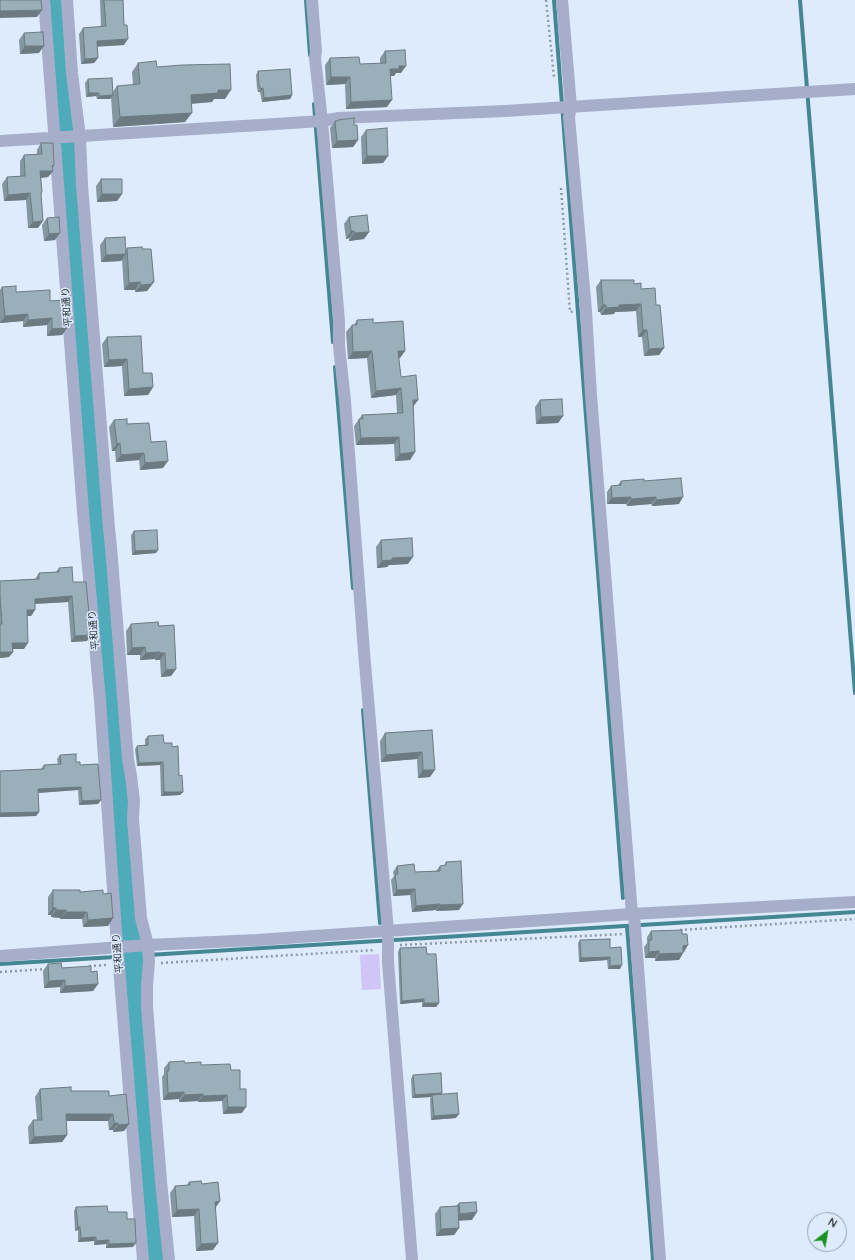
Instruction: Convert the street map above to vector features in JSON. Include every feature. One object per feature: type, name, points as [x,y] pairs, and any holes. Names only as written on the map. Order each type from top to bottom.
[{"type":"street","name":"平和通り","points":[[44,0],[57,139],[81,480],[100,700],[143,1260]]},
{"type":"street","points":[[67,0],[128,758],[134,800],[133,819],[141,918],[147,953],[147,1007],[169,1260]]},
{"type":"street","points":[[312,0],[316,51],[317,121],[339,321],[339,346],[345,402],[412,1260]]},
{"type":"street","points":[[562,0],[565,107],[569,117],[586,303],[590,395],[660,1260]]},
{"type":"street","points":[[0,141],[57,139],[317,121],[339,118],[434,115],[855,90]]},
{"type":"street","points":[[0,956],[147,953],[257,940],[386,941],[632,923],[855,902]]},
{"type":"path","points":[[546,0],[554,78]]},
{"type":"path","points":[[561,187],[570,312],[573,312]]},
{"type":"path","points":[[675,931],[855,919]]},
{"type":"path","points":[[147,953],[386,941],[632,923]]},
{"type":"path","points":[[87,966],[119,954]]},
{"type":"path","points":[[0,972],[49,969]]},
{"type":"shaded area","points":[[379,954],[381,989],[362,990],[360,955]]},
{"type":"building","points":[[0,0],[41,0],[42,10],[0,11]]},
{"type":"building","points":[[104,0],[123,0],[124,25],[127,25],[128,39],[97,41],[98,58],[85,59],[83,28],[106,26]]},
{"type":"building","points":[[43,32],[44,46],[25,46],[24,33]]},
{"type":"building","points":[[405,50],[406,66],[399,66],[399,69],[390,69],[392,100],[351,102],[350,77],[331,77],[330,58],[359,57],[360,64],[386,63],[385,51]]},
{"type":"building","points":[[156,61],[157,67],[230,64],[231,90],[218,90],[218,93],[191,95],[192,113],[120,117],[117,86],[140,84],[138,63]]},
{"type":"building","points":[[290,69],[292,95],[264,98],[263,88],[261,89],[259,85],[258,71]]},
{"type":"building","points":[[112,78],[113,95],[99,96],[99,93],[89,93],[88,79]]},
{"type":"building","points":[[354,118],[354,125],[357,125],[358,140],[337,141],[335,121]]},
{"type":"building","points":[[387,128],[388,156],[367,156],[366,130]]},
{"type":"building","points":[[41,143],[53,143],[54,165],[52,166],[53,171],[40,171],[43,221],[33,222],[30,193],[8,195],[7,177],[25,176],[24,155],[42,154]]},
{"type":"building","points":[[101,179],[122,179],[122,194],[102,194]]},
{"type":"building","points":[[367,215],[369,232],[354,233],[354,231],[351,231],[349,217]]},
{"type":"building","points":[[59,217],[60,233],[49,234],[47,218]]},
{"type":"building","points":[[125,237],[126,254],[106,255],[105,238]]},
{"type":"building","points":[[142,247],[142,249],[151,249],[154,282],[152,282],[152,284],[141,285],[140,282],[129,283],[127,248]]},
{"type":"building","points":[[601,280],[634,280],[634,284],[641,283],[641,289],[655,288],[656,305],[660,305],[664,348],[649,349],[647,330],[643,330],[641,304],[619,305],[619,307],[606,308],[606,305],[603,305]]},
{"type":"building","points":[[16,286],[16,292],[50,290],[50,301],[65,300],[67,328],[52,329],[52,318],[28,320],[28,314],[5,316],[2,287]]},
{"type":"building","points":[[373,319],[373,323],[403,321],[405,351],[398,351],[401,377],[416,375],[418,400],[413,400],[415,452],[400,454],[399,437],[361,438],[359,419],[363,419],[362,415],[403,413],[401,388],[376,391],[372,351],[353,352],[352,325],[357,325],[357,320]]},
{"type":"building","points":[[141,336],[143,373],[152,373],[153,387],[129,389],[127,359],[109,360],[107,337]]},
{"type":"building","points":[[562,399],[563,416],[541,417],[540,400]]},
{"type":"building","points":[[127,419],[127,424],[149,423],[151,442],[166,441],[168,461],[145,463],[144,453],[121,455],[120,443],[117,444],[114,420]]},
{"type":"building","points":[[681,478],[683,497],[656,500],[656,497],[631,499],[631,497],[612,498],[611,486],[621,485],[621,481]]},
{"type":"building","points":[[157,530],[158,550],[135,551],[134,531]]},
{"type":"building","points":[[412,538],[413,557],[392,558],[392,560],[382,561],[381,540]]},
{"type":"building","points":[[72,567],[73,582],[86,582],[91,635],[75,636],[72,596],[35,599],[35,610],[27,610],[28,643],[12,643],[13,652],[0,652],[0,624],[2,624],[0,581],[39,579],[39,573],[59,572],[59,568]]},
{"type":"building","points":[[158,622],[159,626],[174,625],[176,669],[166,670],[165,653],[146,653],[145,647],[132,648],[131,624]]},
{"type":"building","points":[[432,730],[435,770],[423,770],[422,752],[386,755],[385,733]]},
{"type":"building","points":[[163,735],[164,743],[172,743],[172,747],[178,746],[179,776],[182,775],[183,792],[164,792],[163,762],[139,763],[137,746],[148,745],[148,736]]},
{"type":"building","points":[[76,754],[76,762],[80,762],[80,765],[98,764],[101,800],[82,801],[81,787],[38,789],[39,812],[0,813],[0,771],[44,769],[44,765],[61,764],[60,755]]},
{"type":"building","points":[[461,861],[463,904],[416,906],[415,889],[397,890],[395,874],[398,874],[397,866],[414,864],[415,872],[440,871],[440,866],[446,865],[446,862]]},
{"type":"building","points":[[53,890],[80,890],[80,892],[103,890],[103,894],[111,893],[113,918],[88,920],[87,912],[66,912],[66,910],[56,910],[56,908],[53,908]]},
{"type":"building","points":[[682,930],[682,934],[687,934],[688,945],[683,946],[683,953],[659,954],[659,951],[649,952],[649,940],[652,940],[651,931]]},
{"type":"building","points":[[610,939],[610,948],[621,947],[622,965],[610,966],[610,957],[581,958],[580,940]]},
{"type":"building","points":[[426,947],[427,954],[436,954],[439,1003],[424,1003],[424,999],[402,1001],[400,948]]},
{"type":"building","points":[[61,963],[62,968],[91,966],[91,972],[97,971],[98,984],[65,986],[65,980],[49,981],[48,964]]},
{"type":"building","points":[[184,1061],[185,1063],[201,1062],[201,1065],[230,1064],[231,1070],[240,1070],[240,1089],[246,1089],[246,1107],[228,1107],[227,1095],[203,1096],[203,1094],[184,1095],[184,1092],[168,1093],[167,1071],[169,1071],[169,1062]]},
{"type":"building","points":[[441,1073],[442,1093],[415,1095],[413,1075]]},
{"type":"building","points":[[71,1087],[71,1091],[109,1091],[109,1096],[126,1094],[129,1124],[118,1125],[118,1123],[114,1123],[113,1114],[66,1114],[67,1135],[34,1137],[33,1120],[42,1120],[40,1089]]},
{"type":"building","points":[[457,1093],[459,1114],[434,1116],[432,1095]]},
{"type":"building","points":[[201,1181],[202,1184],[218,1182],[220,1201],[215,1202],[218,1243],[201,1244],[199,1209],[177,1210],[175,1186],[190,1185],[189,1182]]},
{"type":"building","points":[[476,1202],[477,1212],[460,1214],[459,1203]]},
{"type":"building","points":[[107,1206],[108,1212],[127,1212],[127,1219],[135,1219],[136,1243],[109,1244],[109,1240],[96,1241],[96,1237],[81,1238],[80,1227],[78,1227],[76,1207]]},
{"type":"building","points":[[458,1206],[459,1228],[441,1229],[440,1207]]},
{"type":"waterway","points":[[57,0],[157,1260]]},
{"type":"waterway","points":[[306,0],[310,55]]},
{"type":"waterway","points":[[554,0],[623,898]]},
{"type":"waterway","points":[[800,0],[855,693]]},
{"type":"waterway","points":[[314,104],[333,342]]},
{"type":"waterway","points":[[335,367],[353,588]]},
{"type":"waterway","points":[[363,710],[380,923]]},
{"type":"waterway","points":[[0,964],[855,912]]},
{"type":"waterway","points":[[627,926],[653,1260]]}]
